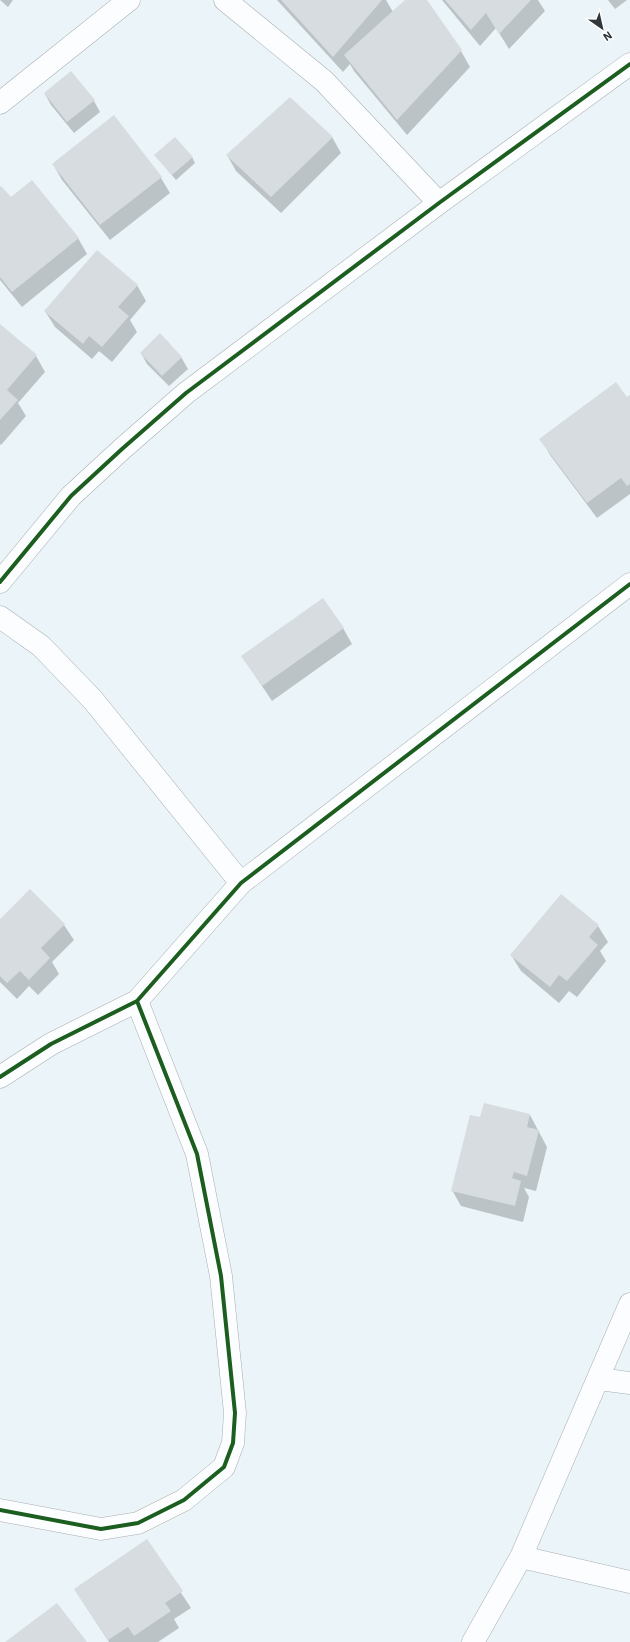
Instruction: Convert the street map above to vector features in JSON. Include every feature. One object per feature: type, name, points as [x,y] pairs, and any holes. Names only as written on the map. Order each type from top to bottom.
[{"type":"street","points":[[0,103],[129,0]]},
{"type":"street","points":[[225,0],[324,81],[439,203]]},
{"type":"street","points":[[0,582],[71,496],[186,393],[439,203],[630,64]]},
{"type":"street","points":[[0,1077],[51,1044],[137,1001],[241,883],[630,584]]},
{"type":"street","points":[[0,617],[40,646],[93,700],[241,883]]},
{"type":"street","points":[[0,1510],[101,1530],[138,1523],[184,1500],[224,1467],[233,1443],[235,1413],[221,1276],[197,1154],[137,1001]]},
{"type":"street","points":[[473,1642],[521,1557],[630,1304]]},
{"type":"street","points":[[598,1379],[630,1383]]},
{"type":"street","points":[[521,1557],[630,1582]]},
{"type":"building","points":[[281,0],[382,0],[333,57]]},
{"type":"building","points":[[405,0],[427,0],[462,50],[397,120],[344,55]]},
{"type":"building","points":[[445,0],[531,0],[499,34],[486,13],[471,30]]},
{"type":"building","points":[[71,71],[95,100],[67,122],[44,93]]},
{"type":"building","points":[[290,97],[333,137],[271,197],[226,155]]},
{"type":"building","points":[[114,115],[162,177],[100,225],[52,164]]},
{"type":"building","points":[[175,137],[193,157],[172,175],[154,155]]},
{"type":"building","points":[[32,180],[79,238],[12,292],[0,277],[0,187],[1,186],[11,197]]},
{"type":"building","points":[[97,250],[138,285],[118,307],[129,316],[102,347],[89,336],[83,344],[44,311]]},
{"type":"building","points":[[0,324],[37,355],[7,390],[18,400],[0,420]]},
{"type":"building","points":[[160,333],[182,357],[162,376],[140,353]]},
{"type":"building","points":[[616,382],[627,397],[630,395],[630,484],[627,486],[621,478],[587,503],[539,439]]},
{"type":"building","points":[[323,598],[344,628],[262,686],[241,656]]},
{"type":"building","points":[[30,889],[65,924],[41,948],[50,958],[29,980],[20,971],[7,983],[0,976],[0,919]]},
{"type":"building","points":[[561,894],[599,925],[589,937],[598,945],[567,981],[559,975],[550,987],[510,955]]},
{"type":"building","points":[[484,1103],[530,1114],[527,1127],[539,1130],[527,1176],[514,1172],[512,1178],[521,1181],[515,1206],[451,1191],[470,1115],[480,1117]]},
{"type":"building","points":[[147,1539],[183,1591],[165,1603],[171,1611],[134,1636],[128,1627],[108,1640],[74,1589]]},
{"type":"building","points":[[57,1603],[87,1642],[5,1642]]},
{"type":"cycle path","points":[[0,582],[71,496],[186,393],[439,203],[630,64]]},
{"type":"cycle path","points":[[0,1077],[51,1044],[137,1001],[241,883],[630,584]]},
{"type":"cycle path","points":[[0,1510],[101,1529],[138,1523],[184,1500],[224,1467],[233,1443],[235,1413],[221,1276],[197,1154],[137,1001]]}]
